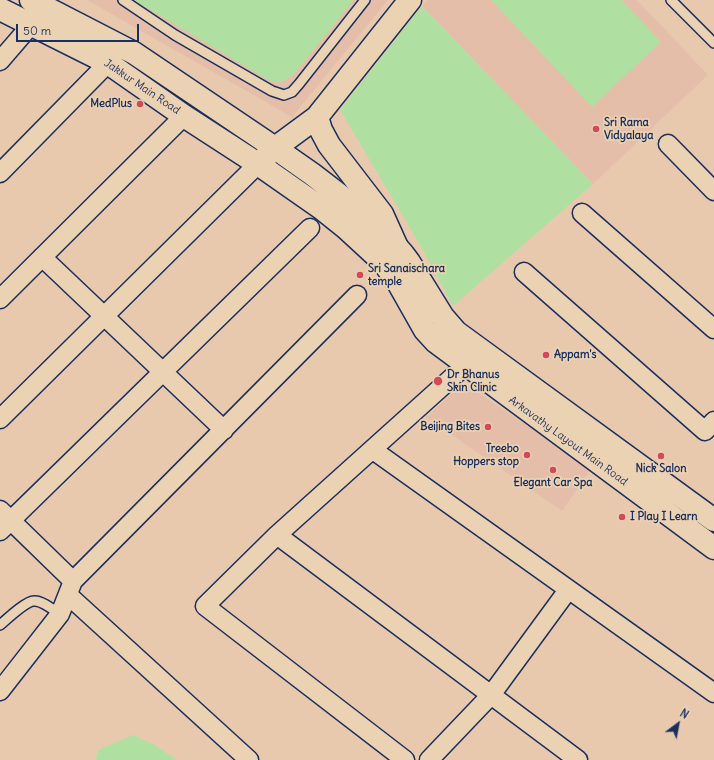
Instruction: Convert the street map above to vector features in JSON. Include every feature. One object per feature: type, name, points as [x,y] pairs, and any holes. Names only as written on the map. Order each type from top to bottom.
[{"type":"main road","name":"Jakkur Main Road","points":[[31,0],[134,53],[275,148]]},
{"type":"main road","points":[[258,164],[275,148],[317,117],[410,0]]},
{"type":"main road","name":"Jakkur Main Road","points":[[0,9],[108,63],[184,116],[258,164]]},
{"type":"main road","points":[[317,117],[321,130],[329,145],[382,214],[396,245]]},
{"type":"main road","name":"Arkavathy Layout Main Road","points":[[275,148],[351,204],[396,245],[409,262],[443,317],[456,332],[714,520]]},
{"type":"main road","name":"Arkavathy Layout Main Road","points":[[258,164],[326,212],[374,253],[390,271],[428,334],[436,342],[714,548]]},
{"type":"street","points":[[0,61],[31,25]]},
{"type":"street","points":[[0,173],[108,63]]},
{"type":"street","points":[[0,299],[184,116]]},
{"type":"street","points":[[668,144],[714,191]]},
{"type":"street","points":[[0,419],[258,164]]},
{"type":"street","points":[[582,213],[714,329]]},
{"type":"street","points":[[249,760],[70,588],[4,520],[163,371],[310,228]]},
{"type":"street","points":[[42,257],[224,430]]},
{"type":"street","points":[[524,272],[705,431],[714,421]]},
{"type":"street","points":[[0,691],[60,614],[70,588],[357,295]]},
{"type":"street","points":[[405,760],[206,606],[277,535],[466,365]]},
{"type":"street","points":[[373,450],[714,693]]},
{"type":"street","points":[[277,535],[578,760]]},
{"type":"street","points":[[429,760],[490,695],[568,590]]},
{"type":"lane","points":[[123,0],[176,36],[272,91],[284,95],[292,92],[299,84],[365,0]]},
{"type":"lane","points":[[671,0],[714,43]]},
{"type":"lane","points":[[0,625],[26,604],[34,601],[40,602],[60,614]]},
{"type":"shaded area","points":[[87,0],[388,0],[292,117]]},
{"type":"shaded area","name":"Sri Rama Vidyalaya","points":[[427,0],[637,0],[708,75],[593,184],[422,6]]},
{"type":"shaded area","points":[[464,383],[591,469],[562,511],[426,417]]},
{"type":"green space","points":[[134,0],[354,0],[293,75],[282,82],[270,81]]},
{"type":"green space","points":[[491,0],[622,0],[661,42],[592,107]]},
{"type":"green space","points":[[422,6],[593,184],[453,306],[419,243],[340,110]]},
{"type":"green space","points":[[133,735],[153,744],[177,760],[96,760],[98,750]]},
{"type":"place","name":"MedPlus","points":[[140,104]]},
{"type":"place","name":"Sri Rama Vidyalaya","points":[[596,129]]},
{"type":"place","name":"Sri Sanaischara temple","points":[[360,275]]},
{"type":"place","name":"Appam's","points":[[546,355]]},
{"type":"place","name":"Dr Bhanus Skin Clinic","points":[[438,381]]},
{"type":"place","name":"Beijing Bites","points":[[488,427]]},
{"type":"place","name":"Treebo Hoppers stop","points":[[527,455]]},
{"type":"place","name":"Nick Salon","points":[[661,456]]},
{"type":"place","name":"Elegant Car Spa","points":[[553,470]]},
{"type":"place","name":"I Play I Learn","points":[[622,517]]}]
